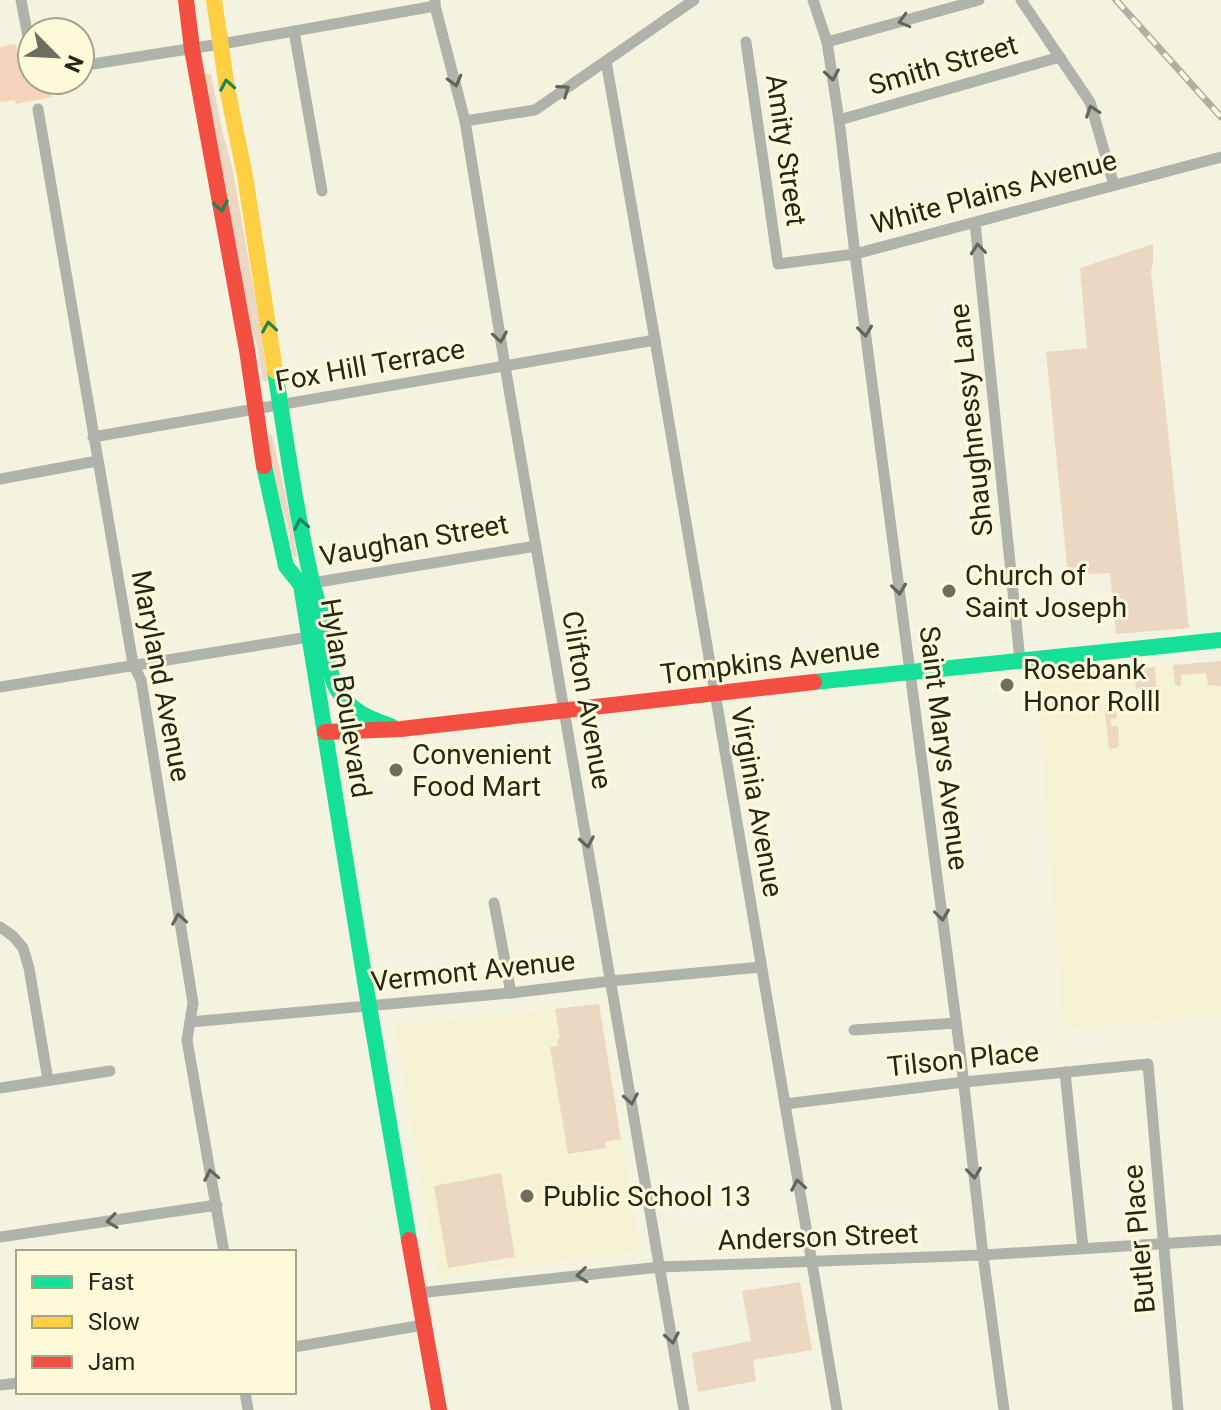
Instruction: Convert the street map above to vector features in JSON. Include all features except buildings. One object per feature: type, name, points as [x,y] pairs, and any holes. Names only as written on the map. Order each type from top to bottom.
[{"type":"main road","name":"Hylan Boulevard","points":[[186,0],[267,483],[286,566],[306,584]]},
{"type":"main road","name":"Hylan Boulevard","points":[[214,0],[280,404],[306,584],[309,637],[439,1410]]},
{"type":"main road","points":[[306,584],[322,618],[335,686],[351,707],[369,719],[401,729]]},
{"type":"main road","name":"Tompkins Avenue","points":[[325,732],[401,729],[910,671],[1221,640]]},
{"type":"street","points":[[465,121],[535,110],[694,0]]},
{"type":"street","name":"Saint Marys Avenue","points":[[813,0],[827,42],[839,120],[1004,1410]]},
{"type":"street","points":[[827,42],[979,0]]},
{"type":"street","points":[[1021,0],[1090,102],[1114,185]]},
{"type":"street","points":[[96,64],[294,31],[435,3]]},
{"type":"street","name":"Clifton Avenue","points":[[435,3],[465,121],[684,1410]]},
{"type":"street","points":[[294,31],[322,191]]},
{"type":"street","name":"Amity Street","points":[[746,42],[778,264]]},
{"type":"street","name":"Smith Street","points":[[839,120],[1060,57]]},
{"type":"street","name":"Virginia Avenue","points":[[606,61],[837,1410]]},
{"type":"street","name":"Maryland Avenue","points":[[38,109],[133,664],[141,680],[193,1003],[187,1040],[224,1250]]},
{"type":"street","name":"White Plains Avenue","points":[[778,264],[855,254],[1221,157]]},
{"type":"street","name":"Shaughnessy Lane","points":[[975,223],[1020,660]]},
{"type":"street","name":"Fox Hill Terrace","points":[[93,437],[655,340]]},
{"type":"street","points":[[0,479],[97,461]]},
{"type":"street","name":"Vaughan Street","points":[[306,584],[536,546]]},
{"type":"street","points":[[0,687],[309,637]]},
{"type":"street","points":[[494,903],[511,993]]},
{"type":"street","points":[[0,927],[23,948],[48,1080]]},
{"type":"street","name":"Vermont Avenue","points":[[190,1022],[761,967]]},
{"type":"street","points":[[854,1030],[956,1023]]},
{"type":"street","name":"Tilson Place","points":[[785,1104],[1148,1064]]},
{"type":"street","name":"Butler Place","points":[[1148,1064],[1178,1410]]},
{"type":"street","points":[[0,1088],[110,1071]]},
{"type":"street","points":[[1065,1072],[1083,1248]]},
{"type":"street","points":[[0,1237],[217,1205]]},
{"type":"street","name":"Anderson Street","points":[[418,1293],[660,1267],[983,1255],[1221,1240]]},
{"type":"street","points":[[296,1347],[423,1325]]},
{"type":"shaded area","points":[[15,44],[16,96],[52,97],[16,104],[15,100],[0,102],[0,47]]},
{"type":"shaded area","points":[[206,74],[211,74],[232,166],[268,381],[263,381],[246,303]]},
{"type":"shaded area","points":[[1153,244],[1151,272],[1189,628],[1116,634],[1110,573],[1068,575],[1046,352],[1087,348],[1080,268]]},
{"type":"shaded area","points":[[268,434],[272,435],[290,516],[297,556],[293,557],[287,522],[272,474]]},
{"type":"shaded area","points":[[1221,661],[1221,1015],[1064,1030],[1037,678]]},
{"type":"shaded area","points":[[1221,661],[1221,686],[1208,685],[1206,673],[1181,675],[1181,686],[1175,684],[1173,665]]},
{"type":"shaded area","points":[[1155,667],[1156,687],[1136,689],[1134,669]]},
{"type":"shaded area","points":[[1107,708],[1113,708],[1116,712],[1117,718],[1111,719],[1111,726],[1118,726],[1119,745],[1109,749],[1105,713]]},
{"type":"shaded area","name":"Public School 13","points":[[599,1004],[640,1252],[437,1276],[395,1025]]},
{"type":"shaded area","points":[[599,1004],[621,1139],[605,1142],[606,1148],[568,1154],[550,1047],[558,1046],[557,1039],[560,1038],[555,1009]]},
{"type":"shaded area","points":[[501,1173],[515,1257],[448,1268],[434,1186]]},
{"type":"shaded area","points":[[800,1282],[812,1350],[753,1360],[756,1381],[698,1392],[692,1353],[751,1341],[742,1291]]},
{"type":"railway","points":[[1116,0],[1221,117]]},
{"type":"traffic: fast","points":[[275,371],[301,529],[322,617],[333,681],[354,708],[367,717],[391,726]]},
{"type":"traffic: fast","points":[[264,466],[286,566],[301,585],[409,1240]]},
{"type":"traffic: fast","points":[[814,682],[1221,640]]},
{"type":"traffic: slow","points":[[214,0],[275,371]]},
{"type":"traffic: jam","points":[[186,0],[264,466]]},
{"type":"traffic: jam","points":[[325,732],[401,729],[814,682]]},
{"type":"traffic: jam","points":[[409,1240],[439,1410]]},
{"type":"place","name":"Church of Saint Joseph","points":[[949,591]]},
{"type":"place","name":"Rosebank Honor Rolll","points":[[1007,685]]},
{"type":"place","name":"Convenient Food Mart","points":[[396,770]]},
{"type":"place","name":"Public School 13","points":[[527,1196]]}]
